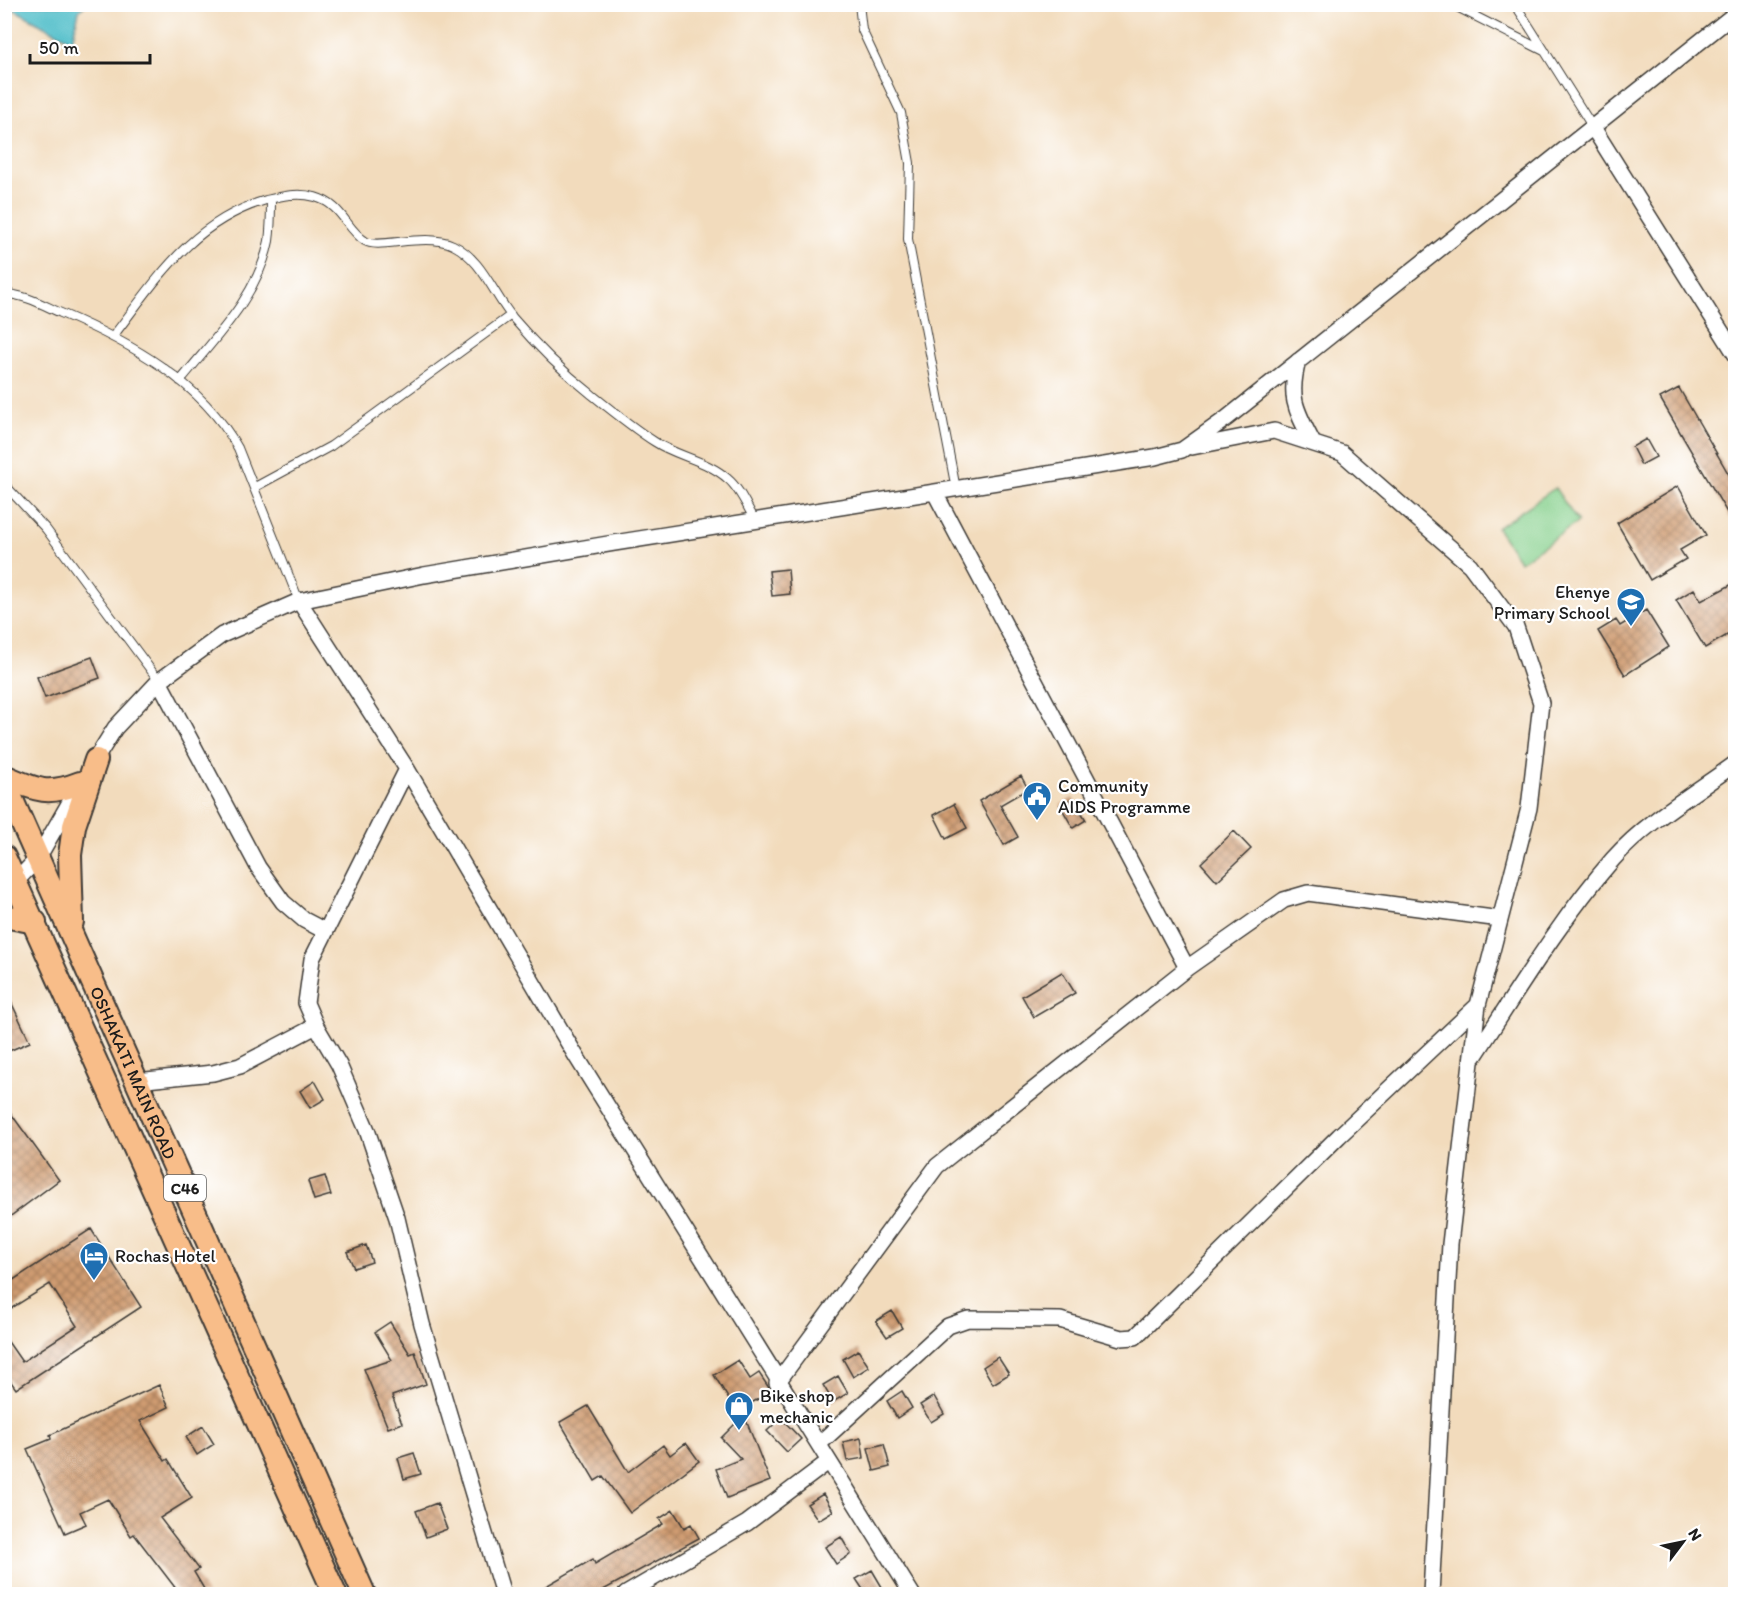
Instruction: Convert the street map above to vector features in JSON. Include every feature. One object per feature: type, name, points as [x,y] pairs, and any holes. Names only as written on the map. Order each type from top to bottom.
[{"type":"main road","points":[[72,932],[70,855],[74,825],[96,760]]},
{"type":"main road","points":[[4,776],[45,792],[63,790],[80,783]]},
{"type":"main road","name":"OSHAKATI MAIN ROAD","points":[[4,782],[364,1594]]},
{"type":"main road","name":"OSHAKATI MAIN ROAD","points":[[4,857],[11,889],[35,922],[335,1594]]},
{"type":"main road","points":[[4,916],[35,922]]},
{"type":"street","points":[[1182,450],[1208,434],[1736,13]]},
{"type":"street","points":[[1592,126],[1736,355]]},
{"type":"street","points":[[1298,361],[1292,387],[1298,414],[1313,443]]},
{"type":"street","points":[[11,889],[38,858],[80,783],[115,728],[159,681],[222,635],[299,601],[424,575],[1155,457],[1274,431],[1342,453],[1470,565],[1516,627],[1541,704],[1529,808],[1478,1005],[1450,1244],[1431,1594]]},
{"type":"street","points":[[935,493],[1187,968]]},
{"type":"street","points":[[299,601],[407,769],[576,1056],[777,1383],[819,1444],[828,1462],[912,1594]]},
{"type":"street","points":[[159,681],[258,867],[283,902],[304,920],[325,931]]},
{"type":"street","points":[[1471,1062],[1541,954],[1614,858],[1664,814],[1736,763]]},
{"type":"street","points":[[407,769],[312,959],[306,1003],[316,1026],[339,1065],[362,1119],[397,1218],[422,1324],[503,1594]]},
{"type":"street","points":[[777,1383],[937,1166],[1187,968],[1295,895],[1308,893],[1500,919]]},
{"type":"street","points":[[819,1444],[948,1326],[968,1319],[1060,1320],[1121,1338],[1135,1337],[1339,1136],[1478,1005]]},
{"type":"street","points":[[138,1081],[213,1073],[240,1066],[316,1026]]},
{"type":"street","points":[[635,1593],[747,1523],[828,1462]]},
{"type":"lane","points":[[859,4],[862,30],[901,113],[910,163],[908,239],[956,489]]},
{"type":"lane","points":[[1450,4],[1546,53]]},
{"type":"lane","points":[[1515,4],[1592,126]]},
{"type":"lane","points":[[114,335],[189,243],[217,220],[245,206],[289,194],[314,196],[343,215],[364,241],[375,244],[431,238],[454,245],[479,267],[511,315],[540,348],[590,393],[656,443],[705,464],[729,479],[755,521]]},
{"type":"lane","points":[[180,381],[232,316],[258,277],[269,240],[271,199]]},
{"type":"lane","points":[[4,294],[27,298],[114,335],[180,381],[231,435],[255,487],[299,601]]},
{"type":"lane","points":[[255,487],[332,447],[511,315]]},
{"type":"lane","points":[[4,484],[46,529],[159,681]]},
{"type":"green space","points":[[1555,488],[1578,522],[1520,562],[1497,528]]},
{"type":"water","points":[[6,5],[85,5],[79,11],[72,41]]},
{"type":"building","points":[[1679,388],[1736,487],[1736,528],[1660,398]]},
{"type":"building","points":[[1646,439],[1656,457],[1641,465],[1632,447]]},
{"type":"building","points":[[1678,486],[1706,535],[1680,550],[1686,559],[1650,580],[1617,523]]},
{"type":"building","points":[[788,569],[790,594],[772,596],[769,571]]},
{"type":"building","points":[[1736,582],[1736,630],[1705,648],[1676,600],[1694,589],[1701,601]]},
{"type":"building","points":[[1646,610],[1669,647],[1625,675],[1598,631],[1616,620],[1620,626]]},
{"type":"building","points":[[92,657],[100,678],[45,698],[37,677]]},
{"type":"building","points":[[1021,776],[1028,789],[1000,805],[1018,837],[1004,845],[979,801]]},
{"type":"building","points":[[1073,798],[1086,820],[1073,828],[1060,805]]},
{"type":"building","points":[[954,804],[967,828],[946,839],[934,815]]},
{"type":"building","points":[[1234,831],[1251,849],[1217,881],[1201,863]]},
{"type":"building","points":[[1062,972],[1075,993],[1034,1017],[1022,996]]},
{"type":"building","points":[[4,987],[30,1042],[4,1053]]},
{"type":"building","points":[[315,1081],[325,1099],[310,1108],[300,1091]]},
{"type":"building","points":[[4,1104],[59,1180],[4,1221]]},
{"type":"building","points":[[325,1176],[331,1195],[314,1200],[308,1181]]},
{"type":"building","points":[[91,1229],[141,1307],[16,1389],[4,1372],[4,1336],[22,1362],[77,1326],[50,1284],[4,1313],[4,1286]]},
{"type":"building","points":[[366,1245],[372,1262],[354,1268],[347,1252]]},
{"type":"building","points":[[892,1311],[902,1328],[887,1337],[876,1321]]},
{"type":"building","points":[[390,1322],[410,1354],[415,1352],[426,1384],[392,1396],[402,1423],[388,1428],[364,1369],[392,1360],[375,1332]]},
{"type":"building","points":[[858,1350],[869,1367],[853,1377],[843,1359]]},
{"type":"building","points":[[998,1357],[1009,1374],[993,1384],[983,1367]]},
{"type":"building","points":[[738,1360],[750,1379],[759,1373],[771,1391],[745,1407],[739,1402],[742,1408],[736,1411],[714,1375]]},
{"type":"building","points":[[838,1376],[848,1393],[833,1402],[823,1385]]},
{"type":"building","points":[[159,1385],[169,1407],[140,1421],[165,1461],[168,1459],[192,1498],[160,1518],[199,1569],[194,1572],[207,1594],[180,1594],[134,1534],[131,1536],[108,1499],[80,1512],[86,1524],[65,1533],[27,1449],[51,1439],[50,1435]]},
{"type":"building","points":[[902,1391],[912,1408],[897,1418],[887,1401]]},
{"type":"building","points":[[934,1396],[944,1414],[931,1422],[920,1405]]},
{"type":"building","points":[[588,1406],[628,1472],[663,1445],[670,1455],[686,1443],[699,1461],[630,1513],[603,1476],[595,1481],[560,1422]]},
{"type":"building","points":[[744,1415],[770,1481],[727,1498],[716,1469],[741,1459],[721,1438]]},
{"type":"building","points":[[781,1418],[801,1439],[787,1452],[767,1431]]},
{"type":"building","points":[[203,1426],[214,1444],[197,1455],[186,1437]]},
{"type":"building","points":[[861,1438],[864,1458],[847,1461],[843,1442]]},
{"type":"building","points":[[884,1444],[890,1467],[874,1471],[868,1448]]},
{"type":"building","points":[[414,1453],[421,1474],[404,1479],[398,1458]]},
{"type":"building","points":[[823,1494],[833,1511],[818,1520],[807,1504]]},
{"type":"building","points":[[437,1503],[447,1529],[426,1537],[416,1511]]},
{"type":"building","points":[[673,1510],[684,1528],[691,1524],[699,1538],[596,1594],[532,1594],[593,1559],[595,1564],[663,1524],[659,1519]]},
{"type":"building","points":[[841,1537],[851,1554],[836,1564],[825,1547]]},
{"type":"building","points":[[872,1570],[882,1587],[866,1594],[856,1579]]},
{"type":"place","name":"Ehenye Primary School","points":[[1631,628]]},
{"type":"place","name":"Community AIDS Programme","points":[[1037,822]]},
{"type":"place","name":"Rochas Hotel","points":[[94,1282]]},
{"type":"place","name":"Bike shop mechanic","points":[[739,1432]]}]
